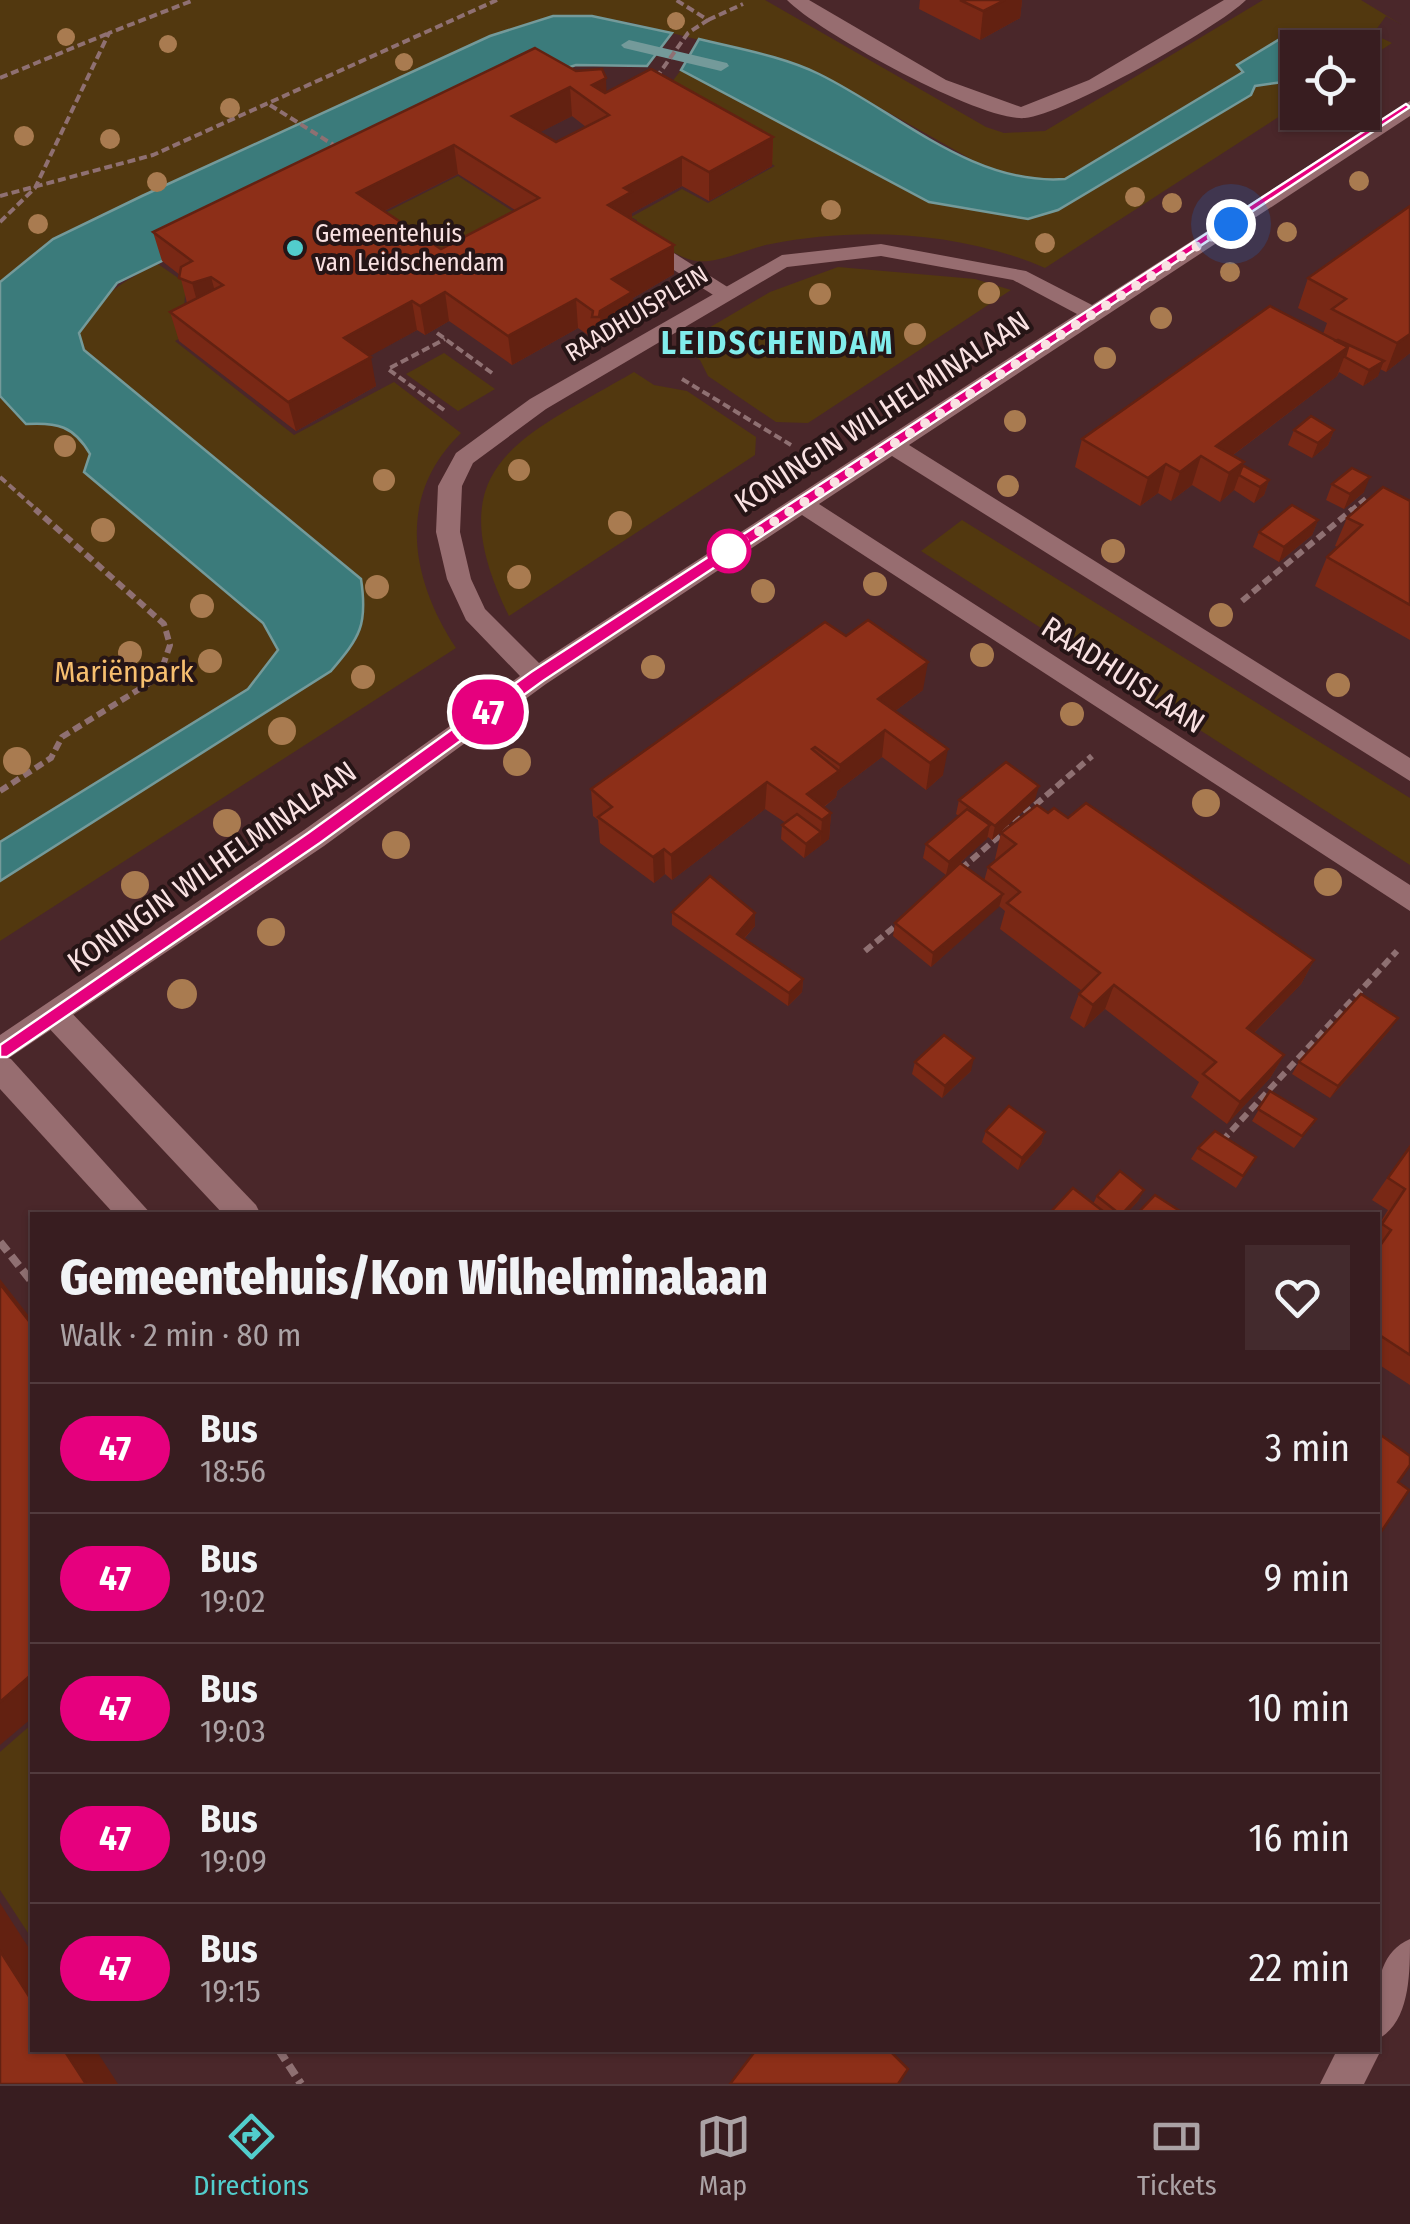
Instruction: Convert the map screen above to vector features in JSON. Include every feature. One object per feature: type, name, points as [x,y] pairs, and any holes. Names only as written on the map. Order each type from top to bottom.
[{"type":"street","points":[[796,0],[980,105],[1024,114],[1061,101],[1237,0]]},
{"type":"street","name":"KONINGIN WILHELMINALAAN","points":[[0,1051],[314,838],[537,676],[1410,107]]},
{"type":"street","points":[[625,230],[726,293]]},
{"type":"street","name":"RAADHUISPLEIN","points":[[537,676],[475,614],[455,564],[448,532],[450,486],[464,458],[483,440],[782,261],[881,250],[1019,275],[1092,314]]},
{"type":"street","points":[[893,446],[1410,771]]},
{"type":"street","name":"RAADHUISLAAN","points":[[800,503],[1410,900]]},
{"type":"street","points":[[55,1015],[241,1212]]},
{"type":"street","points":[[0,1068],[133,1212]]},
{"type":"street","points":[[1380,2014],[1410,1960]]},
{"type":"street","points":[[1341,2084],[1359,2052]]},
{"type":"path","points":[[0,78],[194,0]]},
{"type":"path","points":[[0,196],[153,155],[497,0]]},
{"type":"path","points":[[676,0],[708,20]]},
{"type":"path","points":[[654,81],[688,34],[752,0]]},
{"type":"path","points":[[0,222],[35,188],[109,34]]},
{"type":"path","points":[[269,104],[346,153]]},
{"type":"path","points":[[436,333],[483,366]]},
{"type":"path","points":[[445,339],[388,369],[483,440]]},
{"type":"path","points":[[669,370],[843,477]]},
{"type":"path","points":[[0,477],[164,624],[170,645],[159,678],[62,737],[51,758],[0,791]]},
{"type":"path","points":[[1198,638],[1368,496]]},
{"type":"path","points":[[954,874],[1133,720]]},
{"type":"path","points":[[866,951],[910,913]]},
{"type":"path","points":[[1222,1142],[1410,936]]},
{"type":"path","points":[[0,1242],[30,1280]]},
{"type":"path","points":[[280,2052],[300,2084]]},
{"type":"green space","points":[[0,0],[765,0],[986,127],[1004,133],[1045,131],[1263,0],[1361,0],[1402,25],[1386,16],[1376,30],[1280,30],[1280,51],[1238,66],[1244,72],[1065,179],[1034,181],[992,171],[817,72],[628,22],[553,16],[490,36],[142,196],[53,239],[0,282]]},
{"type":"green space","points":[[1380,37],[1392,43],[1380,51]]},
{"type":"green space","points":[[681,70],[1028,219],[1058,210],[1251,95],[1255,86],[1280,82],[1280,116],[1045,268],[945,240],[874,234],[804,238],[698,261],[681,256],[635,227],[637,220],[631,217],[682,189],[708,203],[775,166],[659,99]]},
{"type":"green space","points":[[458,176],[537,227],[445,275],[367,222]]},
{"type":"green space","name":"Mariënpark","points":[[158,264],[194,289],[185,295],[184,309],[226,313],[175,341],[294,435],[394,382],[461,433],[440,457],[426,483],[417,538],[428,594],[456,648],[0,941],[0,396],[26,424],[56,425],[78,437],[90,454],[84,472],[263,624],[278,650],[361,579],[83,350],[78,333],[94,309],[122,284]]},
{"type":"green space","points":[[838,267],[975,279],[1011,290],[808,423],[776,422],[708,376],[700,360],[678,346],[770,292]]},
{"type":"green space","points":[[444,353],[495,389],[458,411],[406,374]]},
{"type":"green space","points":[[634,372],[654,385],[687,391],[756,437],[755,455],[509,616],[488,565],[481,524],[486,490],[501,462],[524,439]]},
{"type":"green space","points":[[962,520],[1410,798],[1410,865],[921,551]]},
{"type":"green space","points":[[30,1726],[30,1936],[0,1890],[0,1752]]},
{"type":"water","points":[[553,16],[592,16],[672,33],[647,66],[576,65],[538,77],[117,283],[79,333],[84,350],[361,579],[362,619],[355,639],[331,671],[0,881],[0,842],[248,689],[278,650],[263,623],[84,472],[90,454],[78,437],[56,425],[26,424],[0,396],[0,282],[53,239],[142,196],[490,36]]},
{"type":"water","points":[[699,39],[775,58],[819,74],[967,159],[1031,178],[1065,179],[1243,72],[1237,65],[1280,39],[1280,82],[1255,86],[1251,95],[1058,210],[1028,219],[929,202],[681,70]]},
{"type":"building","points":[[960,0],[1005,0],[983,11]]},
{"type":"building","name":"Gemeentehuis van Leidschendam","points":[[535,48],[576,71],[602,69],[606,78],[592,85],[605,93],[651,69],[773,137],[709,172],[682,157],[624,188],[631,192],[608,205],[674,245],[612,279],[632,292],[600,311],[599,317],[592,317],[593,311],[576,299],[508,336],[445,292],[420,306],[412,301],[344,338],[371,357],[288,402],[170,312],[223,285],[211,277],[192,283],[179,278],[181,267],[192,261],[153,232]],"holes":[[[570,87],[609,115],[556,142],[512,116]],[[454,145],[539,198],[441,249],[357,193]]]},
{"type":"building","points":[[1410,206],[1410,334],[1397,343],[1332,309],[1346,299],[1308,278]]},
{"type":"building","points":[[1270,306],[1348,347],[1216,446],[1244,462],[1229,473],[1201,456],[1180,472],[1166,464],[1148,478],[1082,439]]},
{"type":"building","points":[[1338,340],[1384,361],[1369,370],[1345,357],[1348,347]]},
{"type":"building","points":[[1311,416],[1334,430],[1318,443],[1294,430]]},
{"type":"building","points":[[1244,466],[1269,480],[1260,487],[1239,475]]},
{"type":"building","points":[[1352,468],[1370,477],[1350,494],[1332,484]]},
{"type":"building","points":[[1383,487],[1410,501],[1410,605],[1327,557],[1362,525],[1347,518]]},
{"type":"building","points":[[1292,505],[1318,520],[1284,547],[1259,532]]},
{"type":"building","points":[[868,620],[928,662],[878,699],[948,749],[930,763],[885,730],[840,765],[815,747],[812,749],[839,771],[807,794],[831,813],[822,820],[767,782],[671,855],[664,849],[653,857],[598,817],[612,807],[591,789],[825,622],[846,636]]},
{"type":"building","points":[[1006,762],[1039,786],[995,826],[959,800]]},
{"type":"building","points":[[1086,803],[1314,960],[1247,1028],[1284,1055],[1240,1102],[1203,1074],[1216,1062],[1114,985],[1093,1005],[1079,994],[1100,973],[1007,903],[1020,892],[988,867],[1016,844],[1001,833],[1037,805],[1048,813],[1054,808],[1068,818]]},
{"type":"building","points":[[967,809],[990,825],[949,862],[926,844]]},
{"type":"building","points":[[797,814],[821,832],[806,844],[782,825]]},
{"type":"building","points":[[960,863],[1003,894],[933,953],[895,923]]},
{"type":"building","points":[[710,876],[755,913],[737,934],[803,979],[789,993],[672,912]]},
{"type":"building","points":[[1361,994],[1398,1018],[1338,1086],[1299,1062]]},
{"type":"building","points":[[944,1035],[974,1058],[945,1086],[915,1062]]},
{"type":"building","points":[[1270,1091],[1316,1119],[1302,1136],[1258,1109]]},
{"type":"building","points":[[1009,1106],[1045,1132],[1022,1158],[986,1131]]},
{"type":"building","points":[[1215,1131],[1256,1157],[1243,1176],[1198,1148]]},
{"type":"building","points":[[1410,1147],[1410,1355],[1380,1335],[1380,1246],[1391,1230],[1382,1224],[1405,1189],[1388,1178]]},
{"type":"building","points":[[1120,1171],[1144,1190],[1124,1212],[1117,1212],[1097,1196]]},
{"type":"building","points":[[1073,1188],[1104,1212],[1051,1212]]},
{"type":"building","points":[[1155,1195],[1181,1212],[1139,1212]]},
{"type":"building","points":[[0,1284],[30,1322],[30,1676],[0,1702]]},
{"type":"building","points":[[1380,1434],[1410,1456],[1410,1465],[1398,1482],[1409,1490],[1381,1532]]},
{"type":"building","points":[[0,1951],[30,1998],[30,2052],[65,2052],[86,2084],[0,2084]]},
{"type":"building","points":[[754,2052],[891,2052],[908,2069],[898,2084],[730,2084]]},
{"type":"waterway","points":[[629,45],[721,66]]},
{"type":"bus line","name":"47","points":[[0,1051],[314,838],[537,676],[1410,107]]},
{"type":"place","name":"Gemeentehuis van Leidschendam","points":[[295,248]]},
{"type":"district","name":"LEIDSCHENDAM","points":[[778,343]]},
{"type":"route","points":[[729,551],[1231,224]]}]
